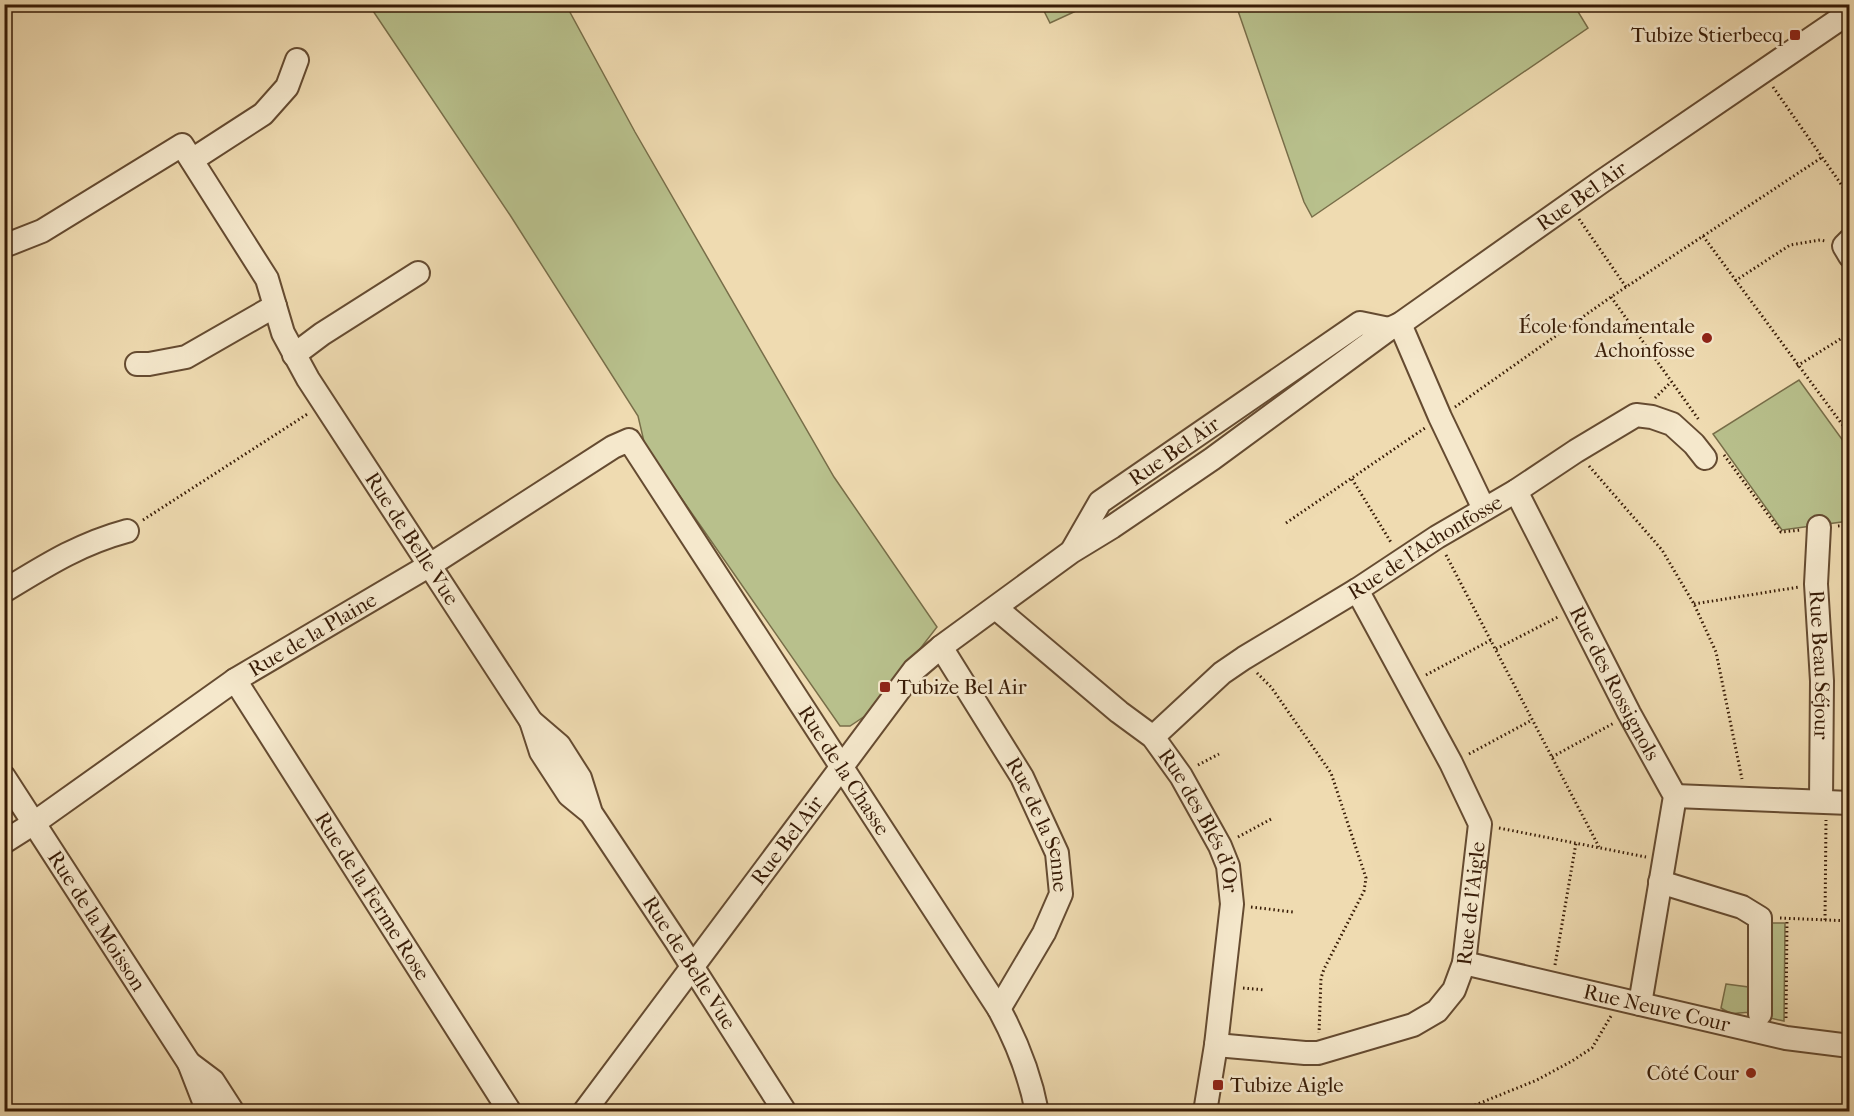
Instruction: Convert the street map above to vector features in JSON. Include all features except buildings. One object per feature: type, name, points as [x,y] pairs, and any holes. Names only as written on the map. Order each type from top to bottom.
[{"type":"street","name":"Rue Bel Air","points":[[584,1112],[914,670],[941,647],[1071,552],[1100,502],[1360,322],[1395,327],[1850,12]]},
{"type":"street","points":[[1768,67],[1800,63],[1850,29]]},
{"type":"street","points":[[4,246],[42,231],[187,152],[263,114],[287,87],[297,60]]},
{"type":"street","name":"Rue de Belle Vue","points":[[187,152],[267,279],[283,333],[294,355],[531,721],[559,746],[580,778],[591,813],[785,1112]]},
{"type":"street","points":[[294,355],[322,334],[418,273]]},
{"type":"street","points":[[137,364],[186,357],[275,306]]},
{"type":"street","points":[[1395,327],[1484,509]]},
{"type":"street","name":"Rue de l'Achonfosse","points":[[1153,737],[1222,673],[1636,415],[1652,417],[1672,424],[1694,444],[1712,453]]},
{"type":"street","name":"Rue de la Plaine","points":[[4,842],[235,680],[430,565],[613,447],[629,440]]},
{"type":"street","name":"Rue de la Chasse","points":[[629,440],[999,1009],[1025,1063],[1037,1112]]},
{"type":"street","name":"Rue des Rossignols","points":[[1516,491],[1629,714],[1676,796]]},
{"type":"street","name":"Rue Beau Séjour","points":[[1819,528],[1816,584],[1822,681],[1824,802]]},
{"type":"street","points":[[4,591],[59,557],[99,538],[127,531]]},
{"type":"street","name":"Rue de l'Aigle","points":[[1216,1045],[1318,1053],[1413,1025],[1437,1011],[1454,990],[1464,963],[1480,824],[1451,763],[1357,590]]},
{"type":"street","name":"Rue des Blés d'Or","points":[[996,608],[1119,712],[1153,737],[1181,776],[1207,820],[1228,866],[1232,904],[1216,1045],[1205,1112]]},
{"type":"street","name":"Rue de la Senne","points":[[941,647],[1022,777],[1057,853],[1061,894],[1044,933],[999,1009]]},
{"type":"street","name":"Rue de la Ferme Rose","points":[[235,680],[510,1112]]},
{"type":"street","name":"Rue de la Moisson","points":[[4,777],[189,1063],[203,1099],[211,1112]]},
{"type":"street","points":[[1630,1002],[1662,871],[1676,796],[1850,802]]},
{"type":"street","points":[[1662,871],[1742,907],[1760,918],[1760,1014]]},
{"type":"street","name":"Rue Neuve Cour","points":[[1464,963],[1786,1038],[1850,1046]]},
{"type":"street","name":"Rue de la Moisson","points":[[189,1063],[213,1081],[233,1112]]},
{"type":"path","points":[[1768,67],[1821,158],[1850,196]]},
{"type":"path","points":[[1286,523],[1611,297],[1821,158]]},
{"type":"path","points":[[1569,205],[1626,288]]},
{"type":"path","points":[[1702,236],[1850,435]]},
{"type":"path","points":[[1735,282],[1790,245],[1820,240],[1848,248]]},
{"type":"path","points":[[1611,297],[1699,420]]},
{"type":"path","points":[[1797,366],[1850,333]]},
{"type":"path","points":[[127,531],[324,403]]},
{"type":"path","points":[[1576,451],[1662,550],[1694,604],[1716,652],[1745,799]]},
{"type":"path","points":[[1712,453],[1781,532],[1850,525]]},
{"type":"path","points":[[1352,479],[1402,559]]},
{"type":"path","points":[[1437,537],[1599,847]]},
{"type":"path","points":[[1694,604],[1816,584]]},
{"type":"path","points":[[1496,650],[1576,608]]},
{"type":"path","points":[[1409,685],[1491,640]]},
{"type":"path","points":[[1253,668],[1271,687],[1331,773],[1366,878],[1364,891],[1324,969],[1318,1039]]},
{"type":"path","points":[[1552,757],[1629,714]]},
{"type":"path","points":[[1451,763],[1532,720]]},
{"type":"path","points":[[1193,767],[1219,754]]},
{"type":"path","points":[[1824,802],[1825,920]]},
{"type":"path","points":[[1233,839],[1273,818]]},
{"type":"path","points":[[1480,824],[1599,847],[1662,871]]},
{"type":"path","points":[[1552,983],[1576,843]]},
{"type":"path","points":[[1245,906],[1293,912]]},
{"type":"path","points":[[1760,918],[1850,921]]},
{"type":"path","points":[[1786,1038],[1787,919]]},
{"type":"path","points":[[1236,987],[1265,990]]},
{"type":"path","points":[[1458,1112],[1537,1080],[1592,1048],[1630,1002]]},
{"type":"green space","points":[[369,5],[566,5],[635,132],[834,477],[937,627],[871,712],[850,726],[840,726],[645,446],[638,416],[510,215]]},
{"type":"green space","points":[[1041,5],[1089,5],[1050,23]]},
{"type":"green space","points":[[1236,5],[1574,5],[1588,28],[1312,217],[1304,202]]},
{"type":"green space","points":[[1799,380],[1849,449],[1849,521],[1782,530],[1713,434]]},
{"type":"green space","points":[[1769,923],[1785,923],[1784,1021],[1770,1018]]},
{"type":"green space","points":[[1726,984],[1756,988],[1752,1013],[1734,1014],[1721,1008]]},
{"type":"place","name":"Tubize Stierbecq","points":[[1795,35]]},
{"type":"place","name":"École fondamentale Achonfosse","points":[[1707,338]]},
{"type":"place","name":"Tubize Bel Air","points":[[885,687]]},
{"type":"place","name":"Côté Cour","points":[[1751,1073]]},
{"type":"place","name":"Tubize Aigle","points":[[1218,1085]]}]
